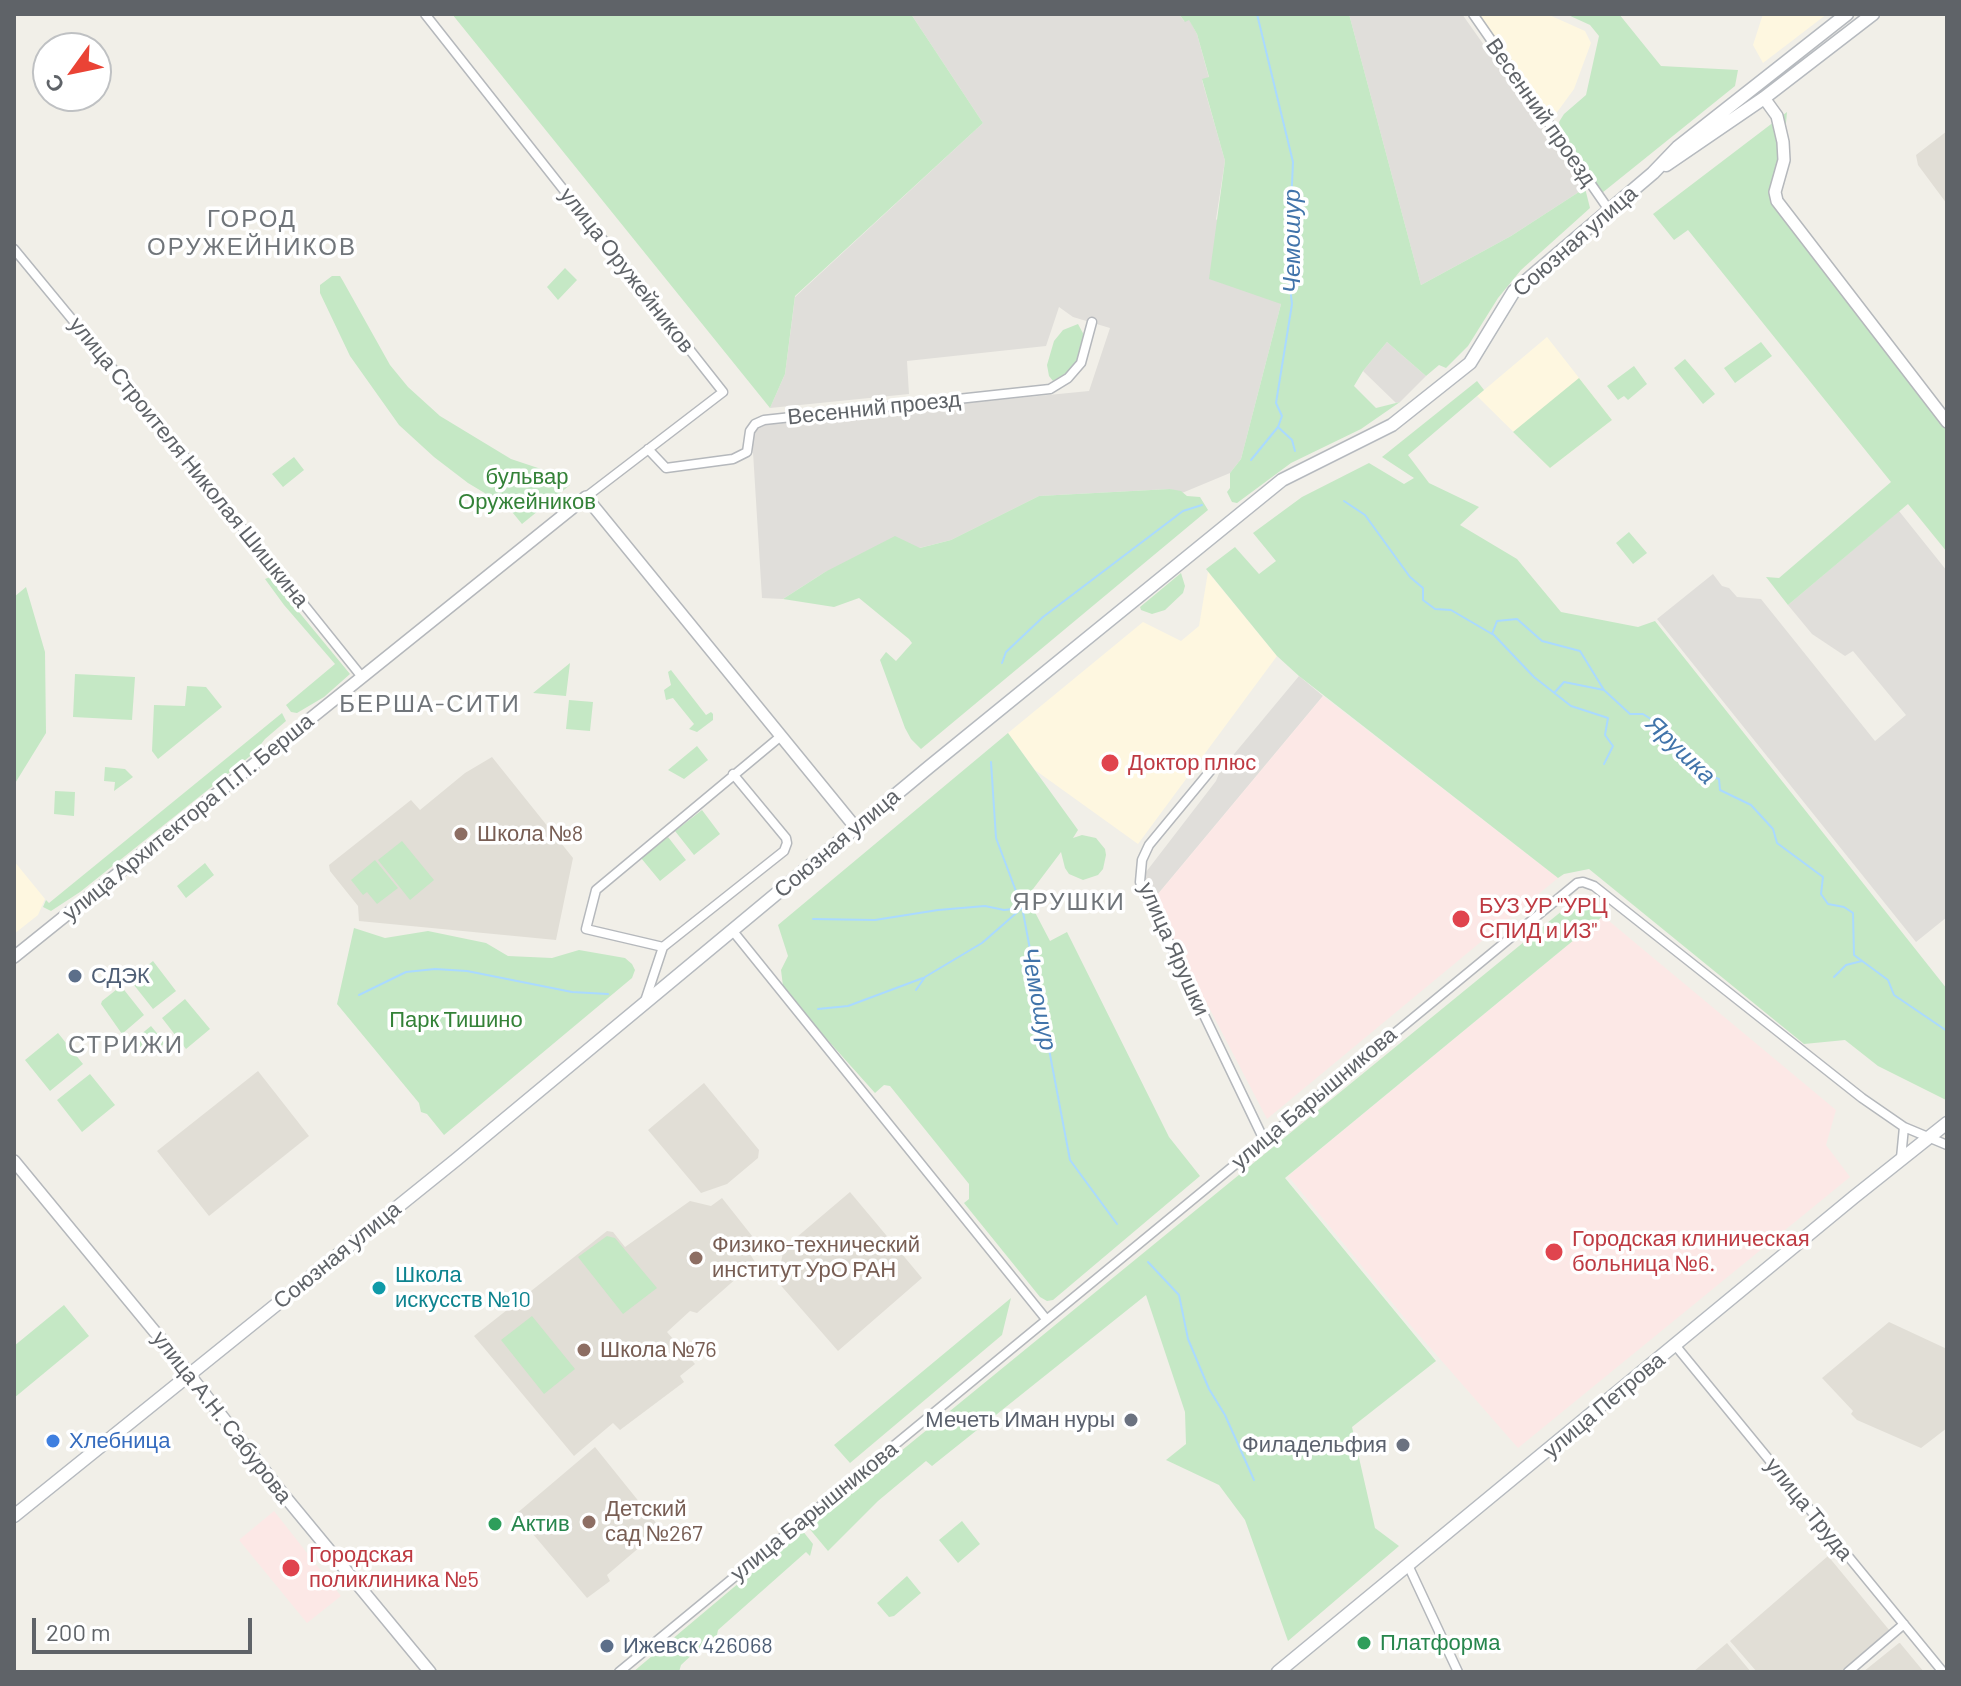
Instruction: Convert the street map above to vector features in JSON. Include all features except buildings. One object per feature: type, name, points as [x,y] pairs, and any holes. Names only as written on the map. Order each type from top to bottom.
[{"type":"main road","name":"Союзная улица","points":[[14,1516],[422,1187],[1282,480],[1392,425],[1470,363],[1514,291],[1847,14]]},
{"type":"main road","name":"Союзная улица","points":[[1681,151],[1764,98],[1873,14]]},
{"type":"main road","name":"улица Петрова","points":[[1278,1672],[1947,1123]]},
{"type":"street","name":"улица Оружейников","points":[[425,14],[723,392],[586,497]]},
{"type":"street","name":"Весенний проезд","points":[[1473,14],[1609,210]]},
{"type":"street","points":[[1764,98],[1777,116],[1783,142],[1784,160],[1775,192],[1777,201],[1947,422]]},
{"type":"street","name":"улица Строителя Николая Шишкина","points":[[14,249],[362,677]]},
{"type":"street","name":"Весенний проезд","points":[[648,449],[666,468],[737,459],[747,452],[750,431],[755,424],[764,420],[1050,389],[1068,378],[1081,363],[1092,322]]},
{"type":"street","points":[[586,497],[856,828]]},
{"type":"street","name":"улица Архитектора П.П. Берша","points":[[14,957],[586,497]]},
{"type":"street","points":[[663,947],[586,929],[596,890],[781,736]]},
{"type":"street","name":"улица Ярушки","points":[[1211,770],[1149,845],[1142,860],[1140,882],[1264,1140]]},
{"type":"street","points":[[644,1004],[663,947],[784,851],[786,838],[733,774]]},
{"type":"street","name":"улица Барышникова","points":[[619,1672],[1571,886],[1583,882],[1594,886],[1862,1098],[1904,1127]]},
{"type":"street","points":[[732,930],[1046,1319]]},
{"type":"street","points":[[1901,1160],[1904,1127],[1947,1145]]},
{"type":"street","name":"улица А.Н. Сабурова","points":[[14,1161],[430,1672]]},
{"type":"street","name":"улица Труда","points":[[1675,1345],[1943,1672]]},
{"type":"street","points":[[1408,1565],[1458,1672]]},
{"type":"street","points":[[1848,1672],[1904,1624]]},
{"type":"shaded area","points":[[911,14],[1179,14],[1184,21],[1189,19],[1197,34],[1209,78],[1202,80],[1225,161],[1216,219],[1281,304],[1241,459],[1230,473],[1182,493],[1170,489],[1039,496],[951,540],[825,572],[783,599],[762,598],[752,436],[758,426],[773,422],[1089,391],[1110,328],[1073,317],[1059,307],[1046,346],[907,361],[909,394],[770,408],[785,374],[795,297],[983,123]]},
{"type":"shaded area","points":[[1349,14],[1462,14],[1585,188],[1511,236],[1421,285]]},
{"type":"shaded area","points":[[1478,14],[1547,14],[1585,31],[1591,43],[1574,89],[1555,115],[1548,115]]},
{"type":"shaded area","points":[[1763,14],[1827,14],[1763,63],[1753,45]]},
{"type":"shaded area","points":[[1947,131],[1947,204],[1918,165],[1916,155]]},
{"type":"shaded area","points":[[1547,337],[1612,420],[1550,468],[1477,396]]},
{"type":"shaded area","points":[[1387,342],[1426,376],[1396,403],[1363,371]]},
{"type":"shaded area","points":[[1899,511],[1947,571],[1947,917],[1916,942],[1657,619],[1713,574],[1722,586],[1729,588],[1737,597],[1761,599],[1875,741],[1906,715],[1853,651],[1845,656],[1812,634],[1788,605]]},
{"type":"shaded area","points":[[1208,572],[1277,656],[1138,844],[1035,770],[1008,733],[1143,622],[1181,641],[1199,626]]},
{"type":"shaded area","points":[[1299,676],[1323,696],[1153,900],[1145,885],[1146,872],[1216,781],[1220,771]]},
{"type":"shaded area","points":[[1323,696],[1558,878],[1267,1119],[1153,900]]},
{"type":"shaded area","name":"Школа №8","points":[[492,757],[573,858],[556,940],[359,921],[358,906],[330,871],[329,865],[411,800],[420,810],[465,773]]},
{"type":"shaded area","points":[[14,861],[45,899],[38,915],[14,934]]},
{"type":"shaded area","name":"Городская клиническая больница №6.","points":[[1603,916],[1836,1110],[1826,1145],[1850,1177],[1518,1448],[1412,1327],[1288,1176]]},
{"type":"shaded area","points":[[258,1071],[309,1136],[209,1216],[157,1151]]},
{"type":"shaded area","points":[[704,1083],[759,1150],[758,1158],[727,1184],[701,1193],[648,1130]]},
{"type":"shaded area","points":[[850,1192],[922,1278],[838,1351],[777,1281],[784,1248]]},
{"type":"shaded area","name":"Школа №76","points":[[722,1198],[760,1246],[750,1254],[755,1262],[697,1313],[690,1311],[667,1332],[695,1364],[680,1376],[684,1382],[620,1430],[613,1423],[574,1456],[474,1336],[607,1231],[613,1232],[625,1247],[690,1201],[711,1206]]},
{"type":"shaded area","points":[[1889,1322],[1947,1349],[1947,1428],[1921,1448],[1857,1420],[1851,1414],[1853,1411],[1822,1378]]},
{"type":"shaded area","name":"Детский сад №267","points":[[595,1447],[661,1529],[607,1575],[610,1581],[587,1598],[516,1514]]},
{"type":"shaded area","name":"Городская поликлиника №5","points":[[274,1511],[341,1596],[307,1623],[239,1540]]},
{"type":"shaded area","points":[[1828,1556],[1890,1631],[1841,1672],[1757,1672],[1730,1641]]},
{"type":"shaded area","points":[[1727,1643],[1751,1672],[1693,1672]]},
{"type":"shaded area","points":[[1899,1643],[1924,1672],[1863,1672]]},
{"type":"green space","points":[[452,14],[911,14],[983,123],[795,296],[785,374],[770,408]]},
{"type":"green space","points":[[1179,14],[1349,14],[1421,285],[1511,236],[1585,188],[1590,208],[1521,270],[1498,298],[1468,346],[1446,368],[1439,365],[1426,376],[1387,342],[1354,386],[1376,408],[1400,402],[1361,429],[1291,463],[1237,503],[1232,502],[1227,492],[1230,473],[1241,459],[1281,304],[1209,279],[1225,161],[1202,79],[1209,77],[1197,34],[1189,20],[1185,22]]},
{"type":"green space","points":[[1566,14],[1619,14],[1661,66],[1738,70],[1735,86],[1602,193],[1560,129],[1559,122],[1564,114],[1586,95],[1599,36],[1590,25]]},
{"type":"green space","points":[[1787,112],[1779,198],[1947,415],[1947,552],[1908,504],[1788,605],[1766,577],[1779,578],[1891,482],[1688,230],[1674,240],[1653,214]]},
{"type":"green space","points":[[565,268],[577,280],[558,300],[547,287]]},
{"type":"green space","name":"бульвар Оружейников","points":[[332,276],[340,276],[390,365],[408,387],[440,416],[511,459],[559,475],[570,485],[522,524],[508,507],[468,483],[434,457],[399,425],[350,356],[320,293],[320,285]]},
{"type":"green space","points":[[1078,324],[1085,337],[1080,357],[1071,370],[1053,381],[1047,365],[1054,341],[1063,330]]},
{"type":"green space","points":[[1761,342],[1772,356],[1735,383],[1724,368]]},
{"type":"green space","points":[[1685,359],[1715,394],[1703,404],[1674,368]]},
{"type":"green space","points":[[1634,366],[1647,384],[1628,400],[1624,396],[1618,400],[1607,386]]},
{"type":"green space","points":[[1579,378],[1612,420],[1550,468],[1513,432]]},
{"type":"green space","points":[[1477,381],[1484,390],[1408,455],[1429,483],[1479,507],[1460,525],[1517,559],[1561,612],[1638,627],[1655,621],[1947,989],[1946,1100],[1878,1066],[1845,1040],[1804,1044],[1589,869],[1558,878],[1299,676],[1277,656],[1206,569],[1235,547],[1259,574],[1276,561],[1253,533],[1302,497],[1369,463],[1404,484],[1414,478],[1382,457]]},
{"type":"green space","points":[[294,457],[304,470],[283,487],[272,474]]},
{"type":"green space","points":[[1170,489],[1200,497],[1208,510],[921,749],[905,728],[880,660],[886,652],[896,661],[912,643],[909,639],[859,598],[834,607],[783,599],[825,572],[895,536],[920,548],[951,540],[1039,496]]},
{"type":"green space","points":[[1629,532],[1647,553],[1633,564],[1616,543]]},
{"type":"green space","points":[[1181,573],[1185,586],[1183,593],[1165,610],[1152,614],[1141,610],[1140,607]]},
{"type":"green space","points":[[270,577],[350,674],[324,697],[297,713],[291,712],[286,705],[335,664],[284,605],[265,579]]},
{"type":"green space","points":[[26,587],[45,652],[46,733],[14,785],[14,597]]},
{"type":"green space","points":[[570,663],[566,696],[533,693]]},
{"type":"green space","points":[[671,670],[706,715],[713,714],[713,720],[697,732],[689,729],[694,724],[673,698],[666,700],[664,690],[671,685],[668,672]]},
{"type":"green space","points":[[75,674],[135,677],[132,720],[73,717]]},
{"type":"green space","points":[[187,686],[206,687],[222,707],[158,759],[152,751],[154,705],[185,706]]},
{"type":"green space","points":[[569,700],[593,702],[590,731],[566,729]]},
{"type":"green space","points":[[282,713],[286,721],[254,753],[80,892],[51,911],[43,907],[46,900],[49,903]]},
{"type":"green space","points":[[1008,733],[1078,830],[1073,838],[1082,835],[1096,838],[1106,855],[1103,869],[1098,875],[1083,880],[1069,874],[1061,852],[1027,897],[1050,941],[1067,932],[1169,1137],[1200,1176],[1053,1300],[1047,1301],[1040,1297],[964,1203],[969,1199],[969,1184],[890,1086],[884,1085],[875,1093],[816,1027],[783,986],[781,970],[788,956],[778,925]]},
{"type":"green space","points":[[697,746],[708,760],[684,779],[668,770]]},
{"type":"green space","points":[[105,767],[125,769],[133,777],[114,791],[115,782],[104,781]]},
{"type":"green space","points":[[55,791],[75,792],[74,816],[54,814]]},
{"type":"green space","points":[[702,810],[720,834],[694,855],[675,831]]},
{"type":"green space","points":[[668,837],[686,860],[660,881],[641,858]]},
{"type":"green space","points":[[402,841],[434,880],[410,900],[378,860]]},
{"type":"green space","points":[[375,860],[398,888],[377,904],[367,892],[363,895],[351,880]]},
{"type":"green space","points":[[205,863],[214,875],[186,898],[177,886]]},
{"type":"green space","points":[[1579,897],[1603,916],[1285,1178],[1436,1361],[1352,1427],[1375,1528],[1399,1546],[1288,1641],[1245,1520],[1219,1485],[1166,1460],[1186,1444],[1185,1412],[1146,1295],[932,1466],[926,1461],[878,1501],[828,1551],[808,1527]]},
{"type":"green space","name":"Парк Тишино","points":[[354,928],[385,938],[428,931],[486,943],[508,956],[552,958],[579,950],[625,958],[635,970],[632,978],[444,1135],[427,1114],[421,1112],[419,1103],[337,1004]]},
{"type":"green space","points":[[153,961],[176,991],[153,1009],[130,980]]},
{"type":"green space","points":[[121,986],[144,1015],[122,1034],[101,1004]]},
{"type":"green space","points":[[185,999],[210,1029],[186,1049],[162,1018]]},
{"type":"green space","points":[[151,1026],[165,1043],[151,1054],[147,1049],[139,1056],[129,1044]]},
{"type":"green space","points":[[58,1033],[83,1064],[50,1091],[25,1060]]},
{"type":"green space","points":[[90,1074],[115,1105],[82,1132],[57,1100]]},
{"type":"green space","points":[[607,1236],[615,1238],[657,1288],[623,1314],[578,1257]]},
{"type":"green space","points":[[1011,1298],[1002,1335],[850,1463],[834,1445]]},
{"type":"green space","points":[[64,1305],[89,1336],[14,1398],[14,1346]]},
{"type":"green space","points":[[532,1316],[575,1369],[544,1394],[501,1340]]},
{"type":"green space","points":[[962,1521],[980,1544],[958,1563],[939,1540]]},
{"type":"green space","points":[[802,1530],[813,1544],[810,1556],[806,1552],[718,1630],[714,1649],[696,1651],[681,1665],[679,1672],[633,1672]]},
{"type":"green space","points":[[907,1576],[921,1593],[889,1617],[877,1603]]},
{"type":"waterway","name":"Чемошур","points":[[1251,460],[1278,427],[1282,416],[1276,403],[1292,304],[1288,270],[1293,162],[1257,14]]},
{"type":"waterway","name":"Ярушка","points":[[1278,427],[1292,440],[1295,451]]},
{"type":"waterway","name":"Ярушка","points":[[1344,501],[1365,515],[1410,577],[1423,588],[1423,600],[1435,609],[1451,610],[1492,634],[1497,621],[1517,619],[1542,641],[1580,651],[1604,690],[1630,714],[1643,714],[1669,731],[1700,772],[1719,779],[1720,790],[1751,805],[1773,829],[1777,843],[1823,877],[1821,894],[1828,904],[1844,907],[1853,913],[1854,955],[1888,980],[1894,995],[1947,1031]]},
{"type":"waterway","name":"Чемошур","points":[[1002,663],[1006,652],[1043,617],[1183,511],[1202,505]]},
{"type":"waterway","points":[[1493,634],[1534,677],[1571,706],[1608,718],[1605,735],[1613,746],[1604,764]]},
{"type":"waterway","points":[[1555,692],[1564,682],[1604,690]]},
{"type":"waterway","name":"Чемошур","points":[[991,762],[996,838],[1022,907],[1070,1160],[1117,1224]]},
{"type":"waterway","points":[[813,919],[875,920],[985,906],[1004,910],[1021,908]]},
{"type":"waterway","points":[[916,990],[925,977],[982,943],[1022,908]]},
{"type":"waterway","points":[[1834,977],[1846,965],[1862,961]]},
{"type":"waterway","points":[[359,995],[406,972],[435,969],[467,971],[572,992],[608,994]]},
{"type":"waterway","points":[[818,1009],[848,1006],[923,978]]},
{"type":"waterway","name":"Чемошур","points":[[1148,1262],[1179,1295],[1188,1339],[1254,1480]]},
{"type":"place","name":"Доктор плюс","points":[[1110,763]]},
{"type":"place","name":"Школа №8","points":[[461,834]]},
{"type":"place","name":"БУЗ УР \"УРЦ СПИД и ИЗ\"","points":[[1461,919]]},
{"type":"place","name":"СДЭК","points":[[75,976]]},
{"type":"place","name":"Городская клиническая больница №6.","points":[[1554,1252]]},
{"type":"place","name":"Физико-технический институт УрО РАН","points":[[696,1258]]},
{"type":"place","name":"Школа искусств №10","points":[[379,1288]]},
{"type":"place","name":"Школа №76","points":[[584,1350]]},
{"type":"place","name":"Мечеть Иман нуры","points":[[1131,1420]]},
{"type":"place","name":"Хлебница","points":[[53,1441]]},
{"type":"place","name":"Филадельфия","points":[[1403,1445]]},
{"type":"place","name":"Детский сад №267","points":[[589,1522]]},
{"type":"place","name":"Актив","points":[[495,1524]]},
{"type":"place","name":"Городская поликлиника №5","points":[[291,1568]]},
{"type":"place","name":"Платформа","points":[[1364,1643]]},
{"type":"place","name":"Ижевск 426068","points":[[607,1646]]},
{"type":"district","name":"ГОРОД ОРУЖЕЙНИКОВ","points":[[252,233]]},
{"type":"district","name":"БЕРША-СИТИ","points":[[430,704]]},
{"type":"district","name":"ЯРУШКИ","points":[[1069,902]]},
{"type":"district","name":"СТРИЖИ","points":[[126,1045]]}]
